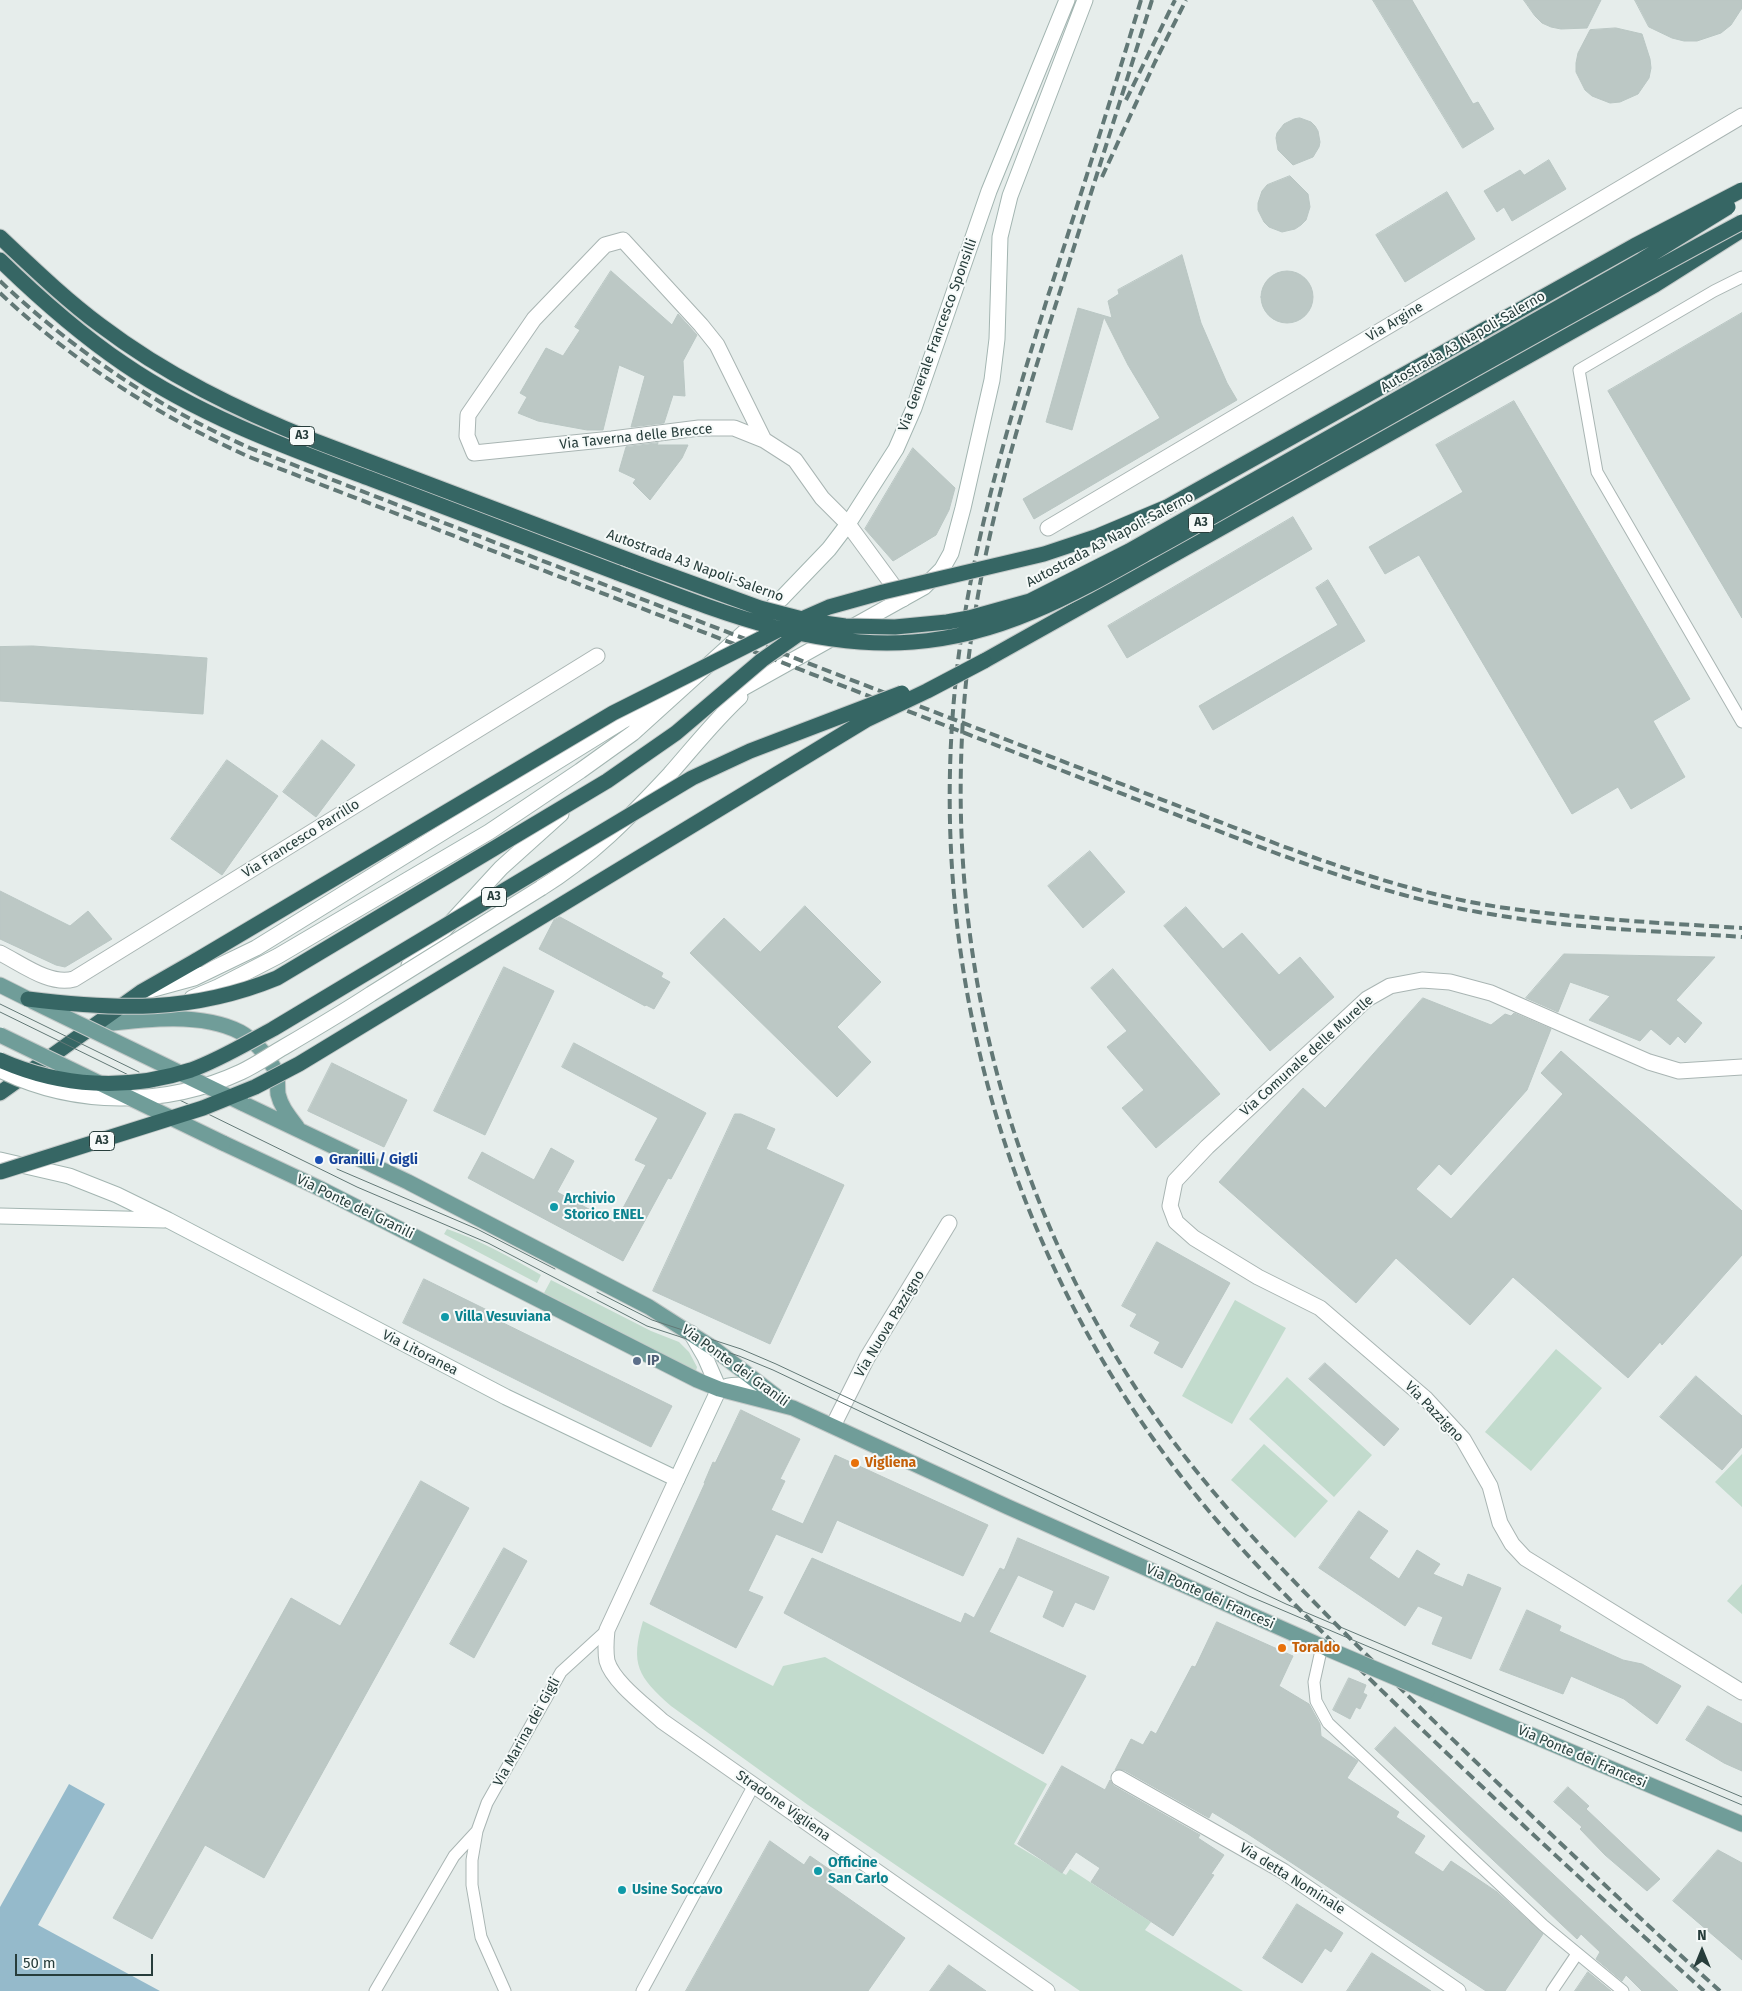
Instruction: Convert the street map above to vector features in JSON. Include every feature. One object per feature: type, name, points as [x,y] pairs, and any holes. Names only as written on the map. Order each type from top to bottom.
[{"type":"highway","name":"A3","points":[[0,1093],[141,992],[640,699],[796,621],[829,607],[883,592],[1044,554],[1098,536],[1166,507],[1634,246],[1742,190]]},
{"type":"highway","name":"Autostrada A3 Napoli-Salerno","points":[[0,237],[68,300],[136,351],[205,392],[272,424],[760,608],[810,621],[845,626],[895,627],[969,618],[1030,601],[1128,551],[1642,260],[1742,198]]},
{"type":"highway","name":"Autostrada A3 Napoli-Salerno","points":[[0,260],[56,312],[125,365],[198,407],[280,444],[618,573],[750,621],[815,636],[861,642],[905,642],[939,639],[985,628],[1034,613],[1126,565],[1631,282],[1742,222]]},
{"type":"highway","name":"A3","points":[[0,1172],[203,1108],[255,1087],[299,1064],[866,720],[984,661],[1655,285],[1742,230]]},
{"type":"highway","name":"A3","points":[[28,999],[109,1007],[155,1006],[232,995],[277,978],[607,781],[676,732],[790,640],[828,617],[883,592]]},
{"type":"highway","name":"A3","points":[[0,1060],[42,1076],[92,1084],[136,1083],[192,1070],[233,1051],[273,1029],[692,778],[750,750],[984,661]]},
{"type":"main road","name":"Via Ponte dei Granili","points":[[0,985],[408,1182],[485,1224],[649,1307],[691,1333],[791,1407]]},
{"type":"main road","points":[[96,1024],[142,1020],[184,1020],[212,1023],[241,1032],[260,1049],[276,1069],[278,1094],[283,1108],[300,1130]]},
{"type":"main road","name":"Via Ponte dei Granili","points":[[0,1035],[321,1189],[658,1361],[719,1389],[791,1407]]},
{"type":"main road","name":"Via Ponte dei Francesi","points":[[791,1407],[1008,1507],[1427,1692],[1742,1824]]},
{"type":"street","name":"Via Generale Francesco Sponsilli","points":[[678,691],[781,599],[829,549],[848,524],[896,449],[914,408],[989,191],[1067,0]]},
{"type":"street","name":"Via Generale Francesco Sponsilli","points":[[762,678],[904,600],[924,587],[942,569],[951,552],[992,380],[997,339],[1000,237],[1008,204],[1085,0]]},
{"type":"street","name":"Via Argine","points":[[1048,528],[1742,116]]},
{"type":"street","name":"Via Taverna delle Brecce","points":[[623,240],[702,325],[717,345],[764,440],[734,428],[699,428],[474,453],[466,436],[468,415],[534,319],[605,245],[623,240]]},
{"type":"street","points":[[764,440],[795,460],[822,498],[848,524],[904,600]]},
{"type":"street","name":"Via Francesco Parrillo","points":[[0,953],[49,978],[65,982],[74,979],[597,656]]},
{"type":"street","points":[[0,1070],[52,1090],[98,1098],[172,1094],[242,1072],[338,1015],[563,874],[604,840],[670,774],[727,708],[762,678]]},
{"type":"street","points":[[276,1069],[283,1055],[298,1036],[400,972],[420,956],[501,868],[587,791],[718,702],[762,678]]},
{"type":"street","points":[[181,1003],[218,987],[278,956],[489,832],[633,734],[678,691]]},
{"type":"street","points":[[141,992],[194,978],[256,948],[621,722],[678,691]]},
{"type":"street","name":"Via Comunale delle Murelle","points":[[1170,1206],[1175,1181],[1207,1147],[1367,999],[1390,986],[1422,980],[1450,982],[1491,993],[1649,1062],[1679,1071],[1742,1067]]},
{"type":"street","points":[[203,1108],[242,1072]]},
{"type":"street","name":"Via Litoranea","points":[[0,1160],[69,1176],[117,1195],[506,1397],[677,1478]]},
{"type":"street","name":"Via Pazzigno","points":[[1170,1206],[1176,1222],[1194,1238],[1258,1278],[1320,1308],[1426,1399],[1463,1439],[1490,1486],[1500,1523],[1512,1544],[1525,1558],[1742,1692]]},
{"type":"street","points":[[0,1216],[168,1220]]},
{"type":"street","name":"Via Nuova Pazzigno","points":[[833,1426],[867,1358],[949,1223]]},
{"type":"street","points":[[691,1333],[705,1357],[719,1389]]},
{"type":"street","name":"Via Marina dei Gigli","points":[[607,1630],[719,1389]]},
{"type":"street","name":"Stradone Vigliena","points":[[607,1630],[605,1645],[607,1662],[614,1676],[662,1721],[1047,1991]]},
{"type":"street","name":"Via detta Nominale","points":[[1120,1778],[1283,1871],[1458,1991]]},
{"type":"lane","points":[[1742,277],[1714,291],[1579,370],[1597,472],[1742,722]]},
{"type":"lane","name":"Via Marina dei Gigli","points":[[505,1991],[481,1937],[472,1885],[472,1860],[477,1831],[487,1804],[561,1672],[607,1630]]},
{"type":"lane","points":[[1325,1647],[1314,1682],[1316,1701],[1328,1723],[1543,1925],[1623,1991]]},
{"type":"lane","points":[[642,1991],[754,1786]]},
{"type":"lane","points":[[375,1991],[454,1856],[477,1831]]},
{"type":"lane","points":[[1552,1991],[1577,1954]]},
{"type":"green space","points":[[447,1229],[506,1255],[541,1275],[537,1283],[444,1234]]},
{"type":"green space","points":[[551,1280],[651,1331],[679,1342],[689,1352],[697,1367],[696,1371],[544,1293]]},
{"type":"green space","points":[[1235,1300],[1286,1328],[1232,1424],[1182,1396]]},
{"type":"green space","points":[[1556,1349],[1602,1388],[1531,1471],[1485,1432]]},
{"type":"green space","points":[[1287,1377],[1372,1455],[1334,1497],[1249,1419]]},
{"type":"green space","points":[[1264,1444],[1328,1501],[1295,1538],[1231,1480]]},
{"type":"green space","points":[[1742,1454],[1742,1507],[1715,1482]]},
{"type":"green space","points":[[1742,1584],[1742,1614],[1727,1601]]},
{"type":"green space","points":[[643,1621],[773,1686],[783,1666],[825,1657],[1047,1784],[1014,1844],[1066,1875],[1070,1869],[1151,1922],[1145,1930],[1243,1991],[1080,1991],[808,1805],[671,1706],[651,1687],[640,1669],[637,1659],[637,1648]]},
{"type":"water","points":[[69,1784],[105,1804],[38,1925],[160,1991],[0,1991],[0,1907]]},
{"type":"building","points":[[1373,0],[1412,0],[1473,104],[1478,102],[1494,129],[1463,148]]},
{"type":"building","points":[[1524,0],[1601,0],[1587,28],[1561,29],[1542,23]]},
{"type":"building","points":[[1635,0],[1742,0],[1742,8],[1731,25],[1721,33],[1697,41],[1684,41],[1672,38],[1649,27]]},
{"type":"building","points":[[1616,28],[1642,34],[1651,68],[1649,78],[1638,94],[1620,102],[1610,103],[1592,96],[1585,90],[1576,72],[1576,63],[1578,53],[1590,30]]},
{"type":"building","points":[[1300,118],[1311,122],[1315,126],[1320,142],[1313,157],[1293,165],[1278,150],[1276,138],[1277,133],[1284,124]]},
{"type":"building","points":[[1549,160],[1566,189],[1512,221],[1504,207],[1497,212],[1484,191],[1520,170],[1524,175]]},
{"type":"building","points":[[1290,176],[1308,194],[1310,207],[1306,220],[1301,225],[1295,229],[1282,232],[1269,227],[1264,222],[1258,210],[1258,203],[1262,191],[1267,185]]},
{"type":"building","points":[[1447,192],[1475,239],[1405,282],[1376,235]]},
{"type":"building","points":[[1182,255],[1201,323],[1227,383],[1237,400],[1034,519],[1023,499],[1160,418],[1128,365],[1104,317],[1072,430],[1046,422],[1078,308],[1112,318],[1108,301],[1119,294],[1118,290]]},
{"type":"building","points":[[611,271],[672,325],[678,314],[697,335],[683,361],[685,396],[673,395],[664,423],[631,427],[645,376],[619,365],[603,430],[587,430],[538,421],[518,413],[527,397],[520,393],[546,348],[563,356],[580,330],[575,327]]},
{"type":"building","points":[[1282,271],[1292,271],[1302,275],[1309,282],[1313,297],[1309,312],[1302,319],[1292,323],[1282,323],[1272,319],[1265,312],[1261,302],[1261,292],[1265,282],[1272,275]]},
{"type":"building","points":[[1742,313],[1742,618],[1608,391]]},
{"type":"building","points":[[1514,401],[1690,699],[1653,721],[1685,777],[1631,809],[1618,787],[1572,814],[1419,555],[1385,574],[1369,547],[1463,492],[1436,445]]},
{"type":"building","points":[[658,443],[657,445],[688,445],[682,458],[650,500],[633,483],[636,479],[619,471],[626,447]]},
{"type":"building","points":[[913,448],[955,488],[949,510],[936,535],[893,561],[865,529]]},
{"type":"building","points":[[1293,517],[1312,549],[1127,658],[1108,626]]},
{"type":"building","points":[[1328,580],[1365,641],[1213,730],[1199,706],[1338,625],[1316,588]]},
{"type":"building","points":[[33,646],[207,658],[203,714],[0,701],[0,647]]},
{"type":"building","points":[[322,740],[355,765],[316,817],[283,792]]},
{"type":"building","points":[[227,760],[278,796],[222,875],[171,839]]},
{"type":"building","points":[[1090,851],[1125,892],[1083,928],[1048,886]]},
{"type":"building","points":[[0,891],[70,926],[88,911],[112,939],[65,967],[56,965],[0,939]]},
{"type":"building","points":[[805,906],[881,982],[837,1027],[871,1062],[837,1097],[690,953],[724,918],[760,952]]},
{"type":"building","points":[[1186,907],[1223,949],[1242,933],[1279,975],[1300,957],[1334,997],[1270,1051],[1164,926]]},
{"type":"building","points":[[560,917],[663,973],[661,977],[670,982],[654,1009],[645,1006],[539,949],[554,920]]},
{"type":"building","points":[[1564,954],[1715,957],[1676,1000],[1702,1023],[1685,1043],[1678,1036],[1670,1045],[1651,1029],[1640,1041],[1589,1020],[1610,996],[1570,982],[1558,1012],[1526,998]]},
{"type":"building","points":[[504,967],[554,991],[485,1135],[434,1111]]},
{"type":"building","points":[[1113,969],[1220,1094],[1156,1148],[1122,1108],[1144,1090],[1107,1047],[1127,1031],[1091,988]]},
{"type":"building","points":[[1423,998],[1491,1025],[1505,1014],[1511,1016],[1514,1013],[1551,1029],[1527,1090],[1451,1175],[1439,1164],[1416,1189],[1451,1219],[1563,1094],[1541,1073],[1561,1051],[1742,1211],[1742,1255],[1662,1345],[1660,1342],[1628,1378],[1513,1277],[1470,1325],[1396,1258],[1356,1303],[1219,1182],[1303,1088],[1325,1108]]},
{"type":"building","points":[[574,1043],[706,1113],[671,1179],[668,1178],[623,1261],[468,1178],[482,1152],[534,1180],[551,1148],[574,1161],[557,1192],[615,1223],[646,1165],[635,1160],[658,1118],[562,1067]]},
{"type":"building","points":[[332,1063],[407,1100],[384,1147],[308,1111]]},
{"type":"building","points":[[735,1114],[741,1114],[775,1129],[766,1149],[844,1185],[770,1344],[653,1291]]},
{"type":"building","points":[[1157,1242],[1230,1283],[1182,1368],[1154,1353],[1160,1342],[1130,1326],[1137,1314],[1122,1306]]},
{"type":"building","points":[[424,1279],[487,1310],[485,1314],[672,1406],[651,1447],[403,1323]]},
{"type":"building","points":[[1325,1363],[1399,1429],[1384,1446],[1309,1379]]},
{"type":"building","points":[[1696,1376],[1742,1416],[1742,1447],[1722,1470],[1660,1417]]},
{"type":"building","points":[[741,1410],[800,1439],[780,1479],[785,1481],[771,1510],[803,1524],[835,1455],[988,1525],[963,1576],[837,1520],[822,1553],[776,1534],[748,1591],[763,1597],[736,1648],[650,1604],[713,1462],[715,1463]]},
{"type":"building","points":[[421,1481],[469,1508],[264,1878],[205,1845],[152,1939],[113,1918],[291,1598],[340,1626]]},
{"type":"building","points":[[1359,1511],[1388,1531],[1369,1558],[1399,1579],[1417,1550],[1440,1564],[1433,1574],[1463,1587],[1468,1574],[1501,1588],[1471,1659],[1432,1644],[1443,1617],[1418,1606],[1405,1626],[1319,1568]]},
{"type":"building","points":[[1018,1538],[1109,1577],[1094,1610],[1075,1602],[1063,1627],[1043,1617],[1054,1591],[1018,1575],[989,1632],[1086,1676],[1043,1754],[784,1613],[812,1558],[961,1623],[965,1613],[974,1618],[1000,1568],[1004,1570]]},
{"type":"building","points":[[504,1548],[527,1561],[474,1658],[450,1644]]},
{"type":"building","points":[[1527,1610],[1561,1626],[1559,1631],[1623,1660],[1642,1664],[1681,1686],[1657,1724],[1624,1699],[1571,1676],[1563,1694],[1500,1670]]},
{"type":"building","points":[[1217,1622],[1293,1656],[1279,1686],[1309,1704],[1320,1724],[1321,1736],[1358,1761],[1347,1778],[1399,1812],[1396,1817],[1425,1836],[1414,1853],[1443,1872],[1451,1861],[1497,1892],[1543,1934],[1505,1991],[1486,1991],[1212,1812],[1209,1818],[1124,1770],[1115,1770],[1131,1739],[1143,1745],[1151,1731],[1156,1734],[1192,1666],[1195,1667]]},
{"type":"building","points":[[1349,1678],[1366,1685],[1363,1693],[1367,1695],[1360,1709],[1356,1707],[1350,1719],[1333,1710]]},
{"type":"building","points":[[1708,1706],[1742,1724],[1742,1771],[1724,1763],[1686,1740]]},
{"type":"building","points":[[1395,1727],[1678,1991],[1642,1991],[1626,1975],[1622,1981],[1596,1959],[1600,1952],[1581,1934],[1577,1939],[1375,1749]]},
{"type":"building","points":[[1062,1766],[1105,1790],[1110,1780],[1114,1786],[1200,1835],[1198,1838],[1224,1855],[1211,1874],[1214,1875],[1173,1936],[1091,1882],[1100,1868],[1076,1852],[1062,1873],[1018,1844]]},
{"type":"building","points":[[1568,1787],[1589,1806],[1586,1809],[1660,1879],[1647,1891],[1605,1855],[1580,1829],[1582,1827],[1554,1802]]},
{"type":"building","points":[[770,1841],[804,1865],[810,1856],[836,1874],[828,1884],[905,1938],[868,1991],[686,1991]]},
{"type":"building","points":[[1718,1850],[1742,1863],[1742,1960],[1673,1901]]},
{"type":"building","points":[[1297,1904],[1343,1933],[1331,1952],[1325,1948],[1302,1983],[1263,1958]]},
{"type":"building","points":[[1372,1953],[1431,1991],[1347,1991]]},
{"type":"building","points":[[949,1965],[986,1991],[930,1991]]},
{"type":"building","points":[[1588,1972],[1611,1991],[1575,1991]]},
{"type":"tram line","points":[[0,1004],[139,1072]]},
{"type":"tram line","points":[[0,1012],[357,1187],[488,1243],[647,1326],[739,1356],[773,1370],[1249,1596],[1742,1805]]},
{"type":"tram line","points":[[337,1169],[477,1229],[555,1269]]},
{"type":"tram line","points":[[597,1292],[652,1320],[741,1349],[776,1364],[1286,1604],[1742,1797]]},
{"type":"railway","points":[[1141,0],[1012,416],[980,537],[964,619],[952,732],[951,846],[962,958],[984,1069],[1017,1177],[1060,1281],[1115,1381],[1180,1475],[1250,1557],[1350,1660],[1580,1878],[1704,1991]]},
{"type":"railway","points":[[1152,0],[1013,444],[992,525],[976,607],[964,710],[961,813],[968,917],[984,1019],[1010,1119],[1045,1216],[1089,1310],[1143,1399],[1170,1438],[1200,1475],[1261,1546],[1360,1649],[1474,1761],[1720,1991]]},
{"type":"railway","points":[[1126,100],[1175,0]]},
{"type":"railway","points":[[1102,177],[1186,0]]},
{"type":"railway","points":[[0,281],[57,331],[118,375],[182,414],[250,448],[1277,844],[1331,864],[1387,881],[1471,902],[1590,918],[1742,928]]},
{"type":"railway","points":[[0,293],[57,342],[117,385],[180,423],[247,456],[1273,852],[1383,889],[1467,910],[1557,924],[1742,937]]},
{"type":"place","name":"Granilli / Gigli","points":[[319,1160]]},
{"type":"place","name":"Archivio Storico ENEL","points":[[554,1207]]},
{"type":"place","name":"Villa Vesuviana","points":[[445,1317]]},
{"type":"place","name":"IP","points":[[637,1361]]},
{"type":"place","name":"Vigliena","points":[[855,1463]]},
{"type":"place","name":"Toraldo","points":[[1282,1648]]},
{"type":"place","name":"Officine San Carlo","points":[[818,1871]]},
{"type":"place","name":"Usine Soccavo","points":[[622,1890]]}]
